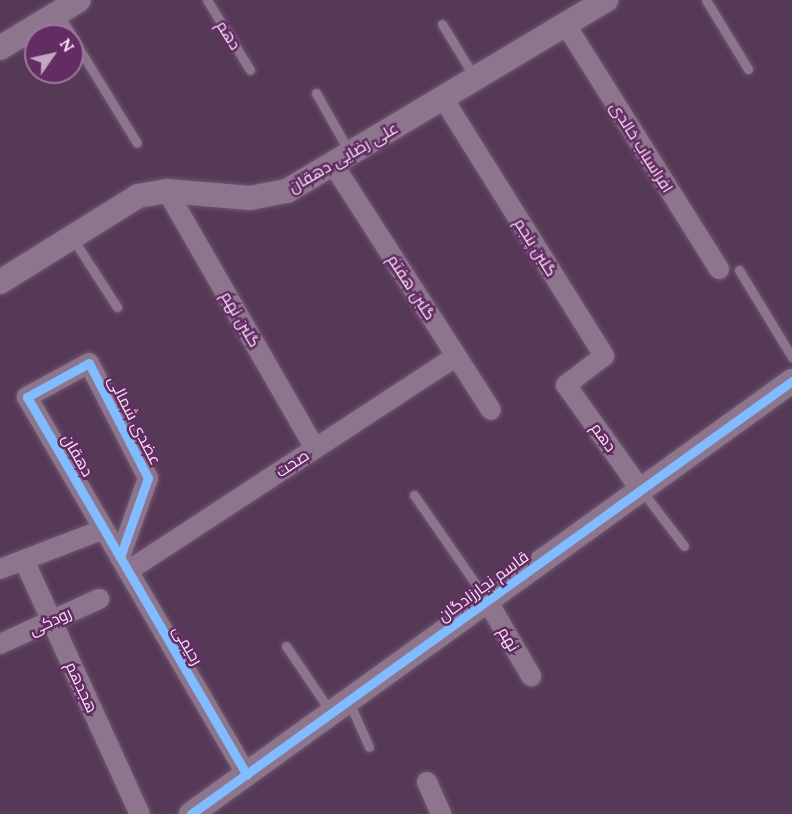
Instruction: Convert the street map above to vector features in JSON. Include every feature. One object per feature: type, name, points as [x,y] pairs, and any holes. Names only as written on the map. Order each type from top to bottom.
[{"type":"street","points":[[0,48],[79,0]]},
{"type":"street","name":"علی رضایی دهقان","points":[[0,282],[138,196],[167,190],[268,197],[341,159],[606,0]]},
{"type":"street","name":"افراسیاب خالدی","points":[[566,25],[719,269]]},
{"type":"street","name":"گلبن پنجم","points":[[442,99],[604,356],[566,385]]},
{"type":"street","name":"گلبن هفتم","points":[[341,159],[456,356],[491,410]]},
{"type":"street","name":"گلبن نهم","points":[[167,190],[315,448]]},
{"type":"street","name":"صحت","points":[[124,564],[315,448],[456,356]]},
{"type":"street","name":"عضدی شمالی","points":[[27,397],[89,363],[148,478],[124,564]]},
{"type":"street","name":"قاسم نجارزادگان","points":[[191,814],[341,709],[792,381]]},
{"type":"street","name":"دهم","points":[[566,385],[641,490]]},
{"type":"street","name":"دهقان","points":[[27,397],[104,529]]},
{"type":"street","points":[[0,569],[104,529]]},
{"type":"street","name":"رحیمی","points":[[104,529],[247,776]]},
{"type":"street","name":"هجدهم","points":[[24,560],[140,814]]},
{"type":"street","name":"رودکی","points":[[0,644],[99,598]]},
{"type":"street","name":"نهم","points":[[488,602],[531,676]]},
{"type":"street","points":[[427,782],[441,814]]},
{"type":"lane","name":"دهم","points":[[207,0],[250,70]]},
{"type":"lane","points":[[706,0],[748,69]]},
{"type":"lane","points":[[58,13],[65,24]]},
{"type":"lane","points":[[442,24],[475,79]]},
{"type":"lane","points":[[84,56],[137,143]]},
{"type":"lane","points":[[316,93],[341,159]]},
{"type":"lane","points":[[72,237],[117,307]]},
{"type":"lane","points":[[739,270],[792,357]]},
{"type":"lane","points":[[641,490],[684,546]]},
{"type":"lane","points":[[414,495],[488,602]]},
{"type":"lane","points":[[286,646],[341,709],[369,747]]},
{"type":"cycle path","points":[[120,557],[148,478],[89,363],[27,397],[120,557],[247,775]]},
{"type":"cycle path","points":[[191,814],[792,381]]}]
